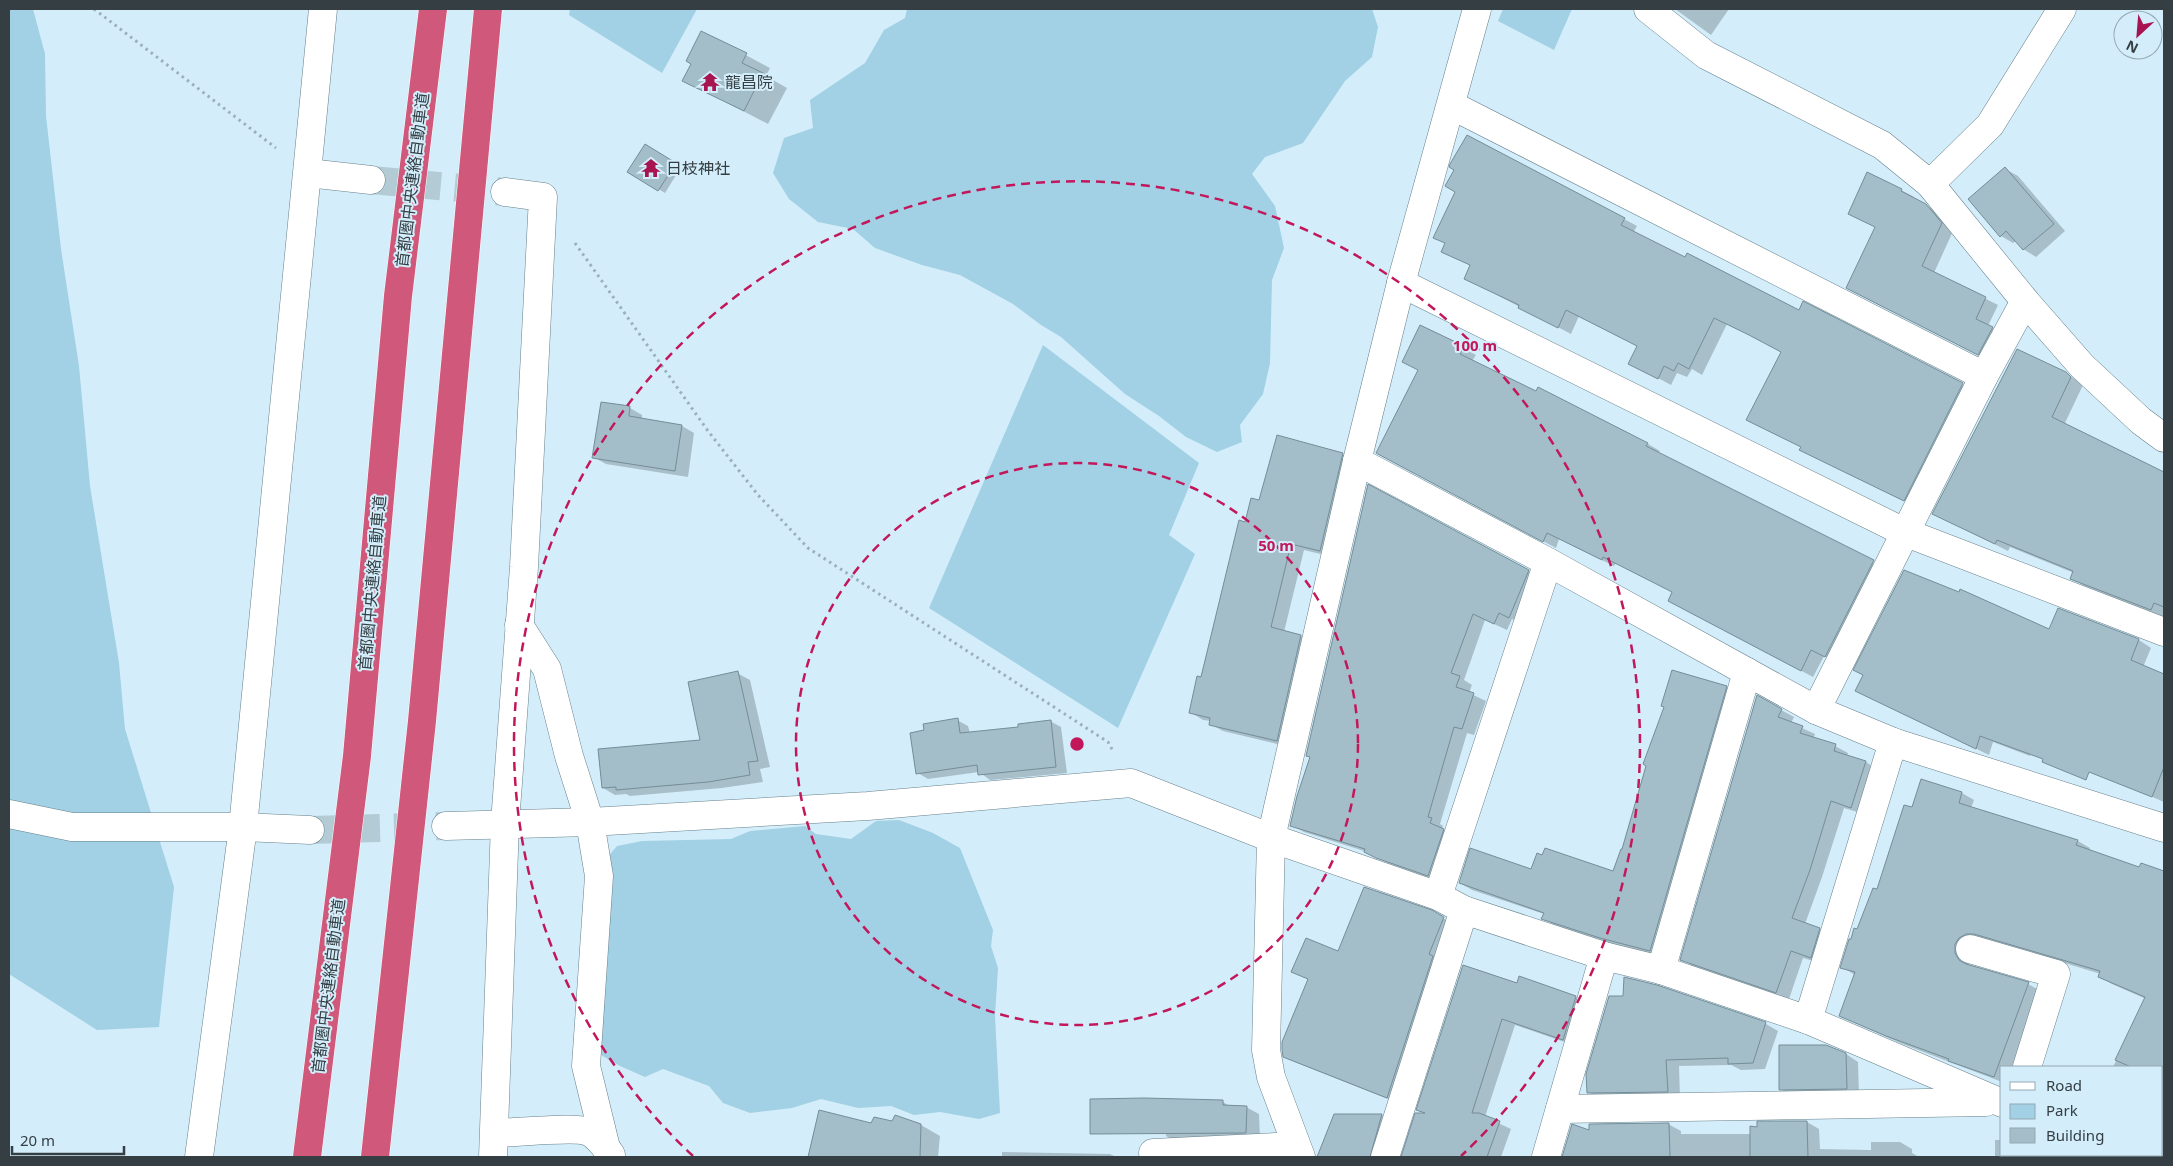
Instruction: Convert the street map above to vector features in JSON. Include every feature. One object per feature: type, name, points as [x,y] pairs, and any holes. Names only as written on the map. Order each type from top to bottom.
[{"type":"highway","name":"首都圏中央連絡自動車道","points":[[307,1157],[357,756],[398,296],[433,9]]},
{"type":"highway","points":[[375,1157],[422,721],[488,9]]},
{"type":"street","points":[[199,1157],[243,827],[323,9]]},
{"type":"street","points":[[1153,1152],[1298,1152],[1271,1077],[1266,1050],[1271,838],[1357,461],[1401,282],[1477,9]]},
{"type":"street","points":[[1648,9],[1706,55],[1882,145],[1930,184],[2082,366],[2140,421],[2164,438]]},
{"type":"street","points":[[1930,184],[1990,125],[2062,9]]},
{"type":"street","points":[[1450,105],[1984,376]]},
{"type":"street","points":[[308,173],[371,180]]},
{"type":"street","points":[[505,192],[543,198],[519,625],[505,823],[494,1145],[576,1130],[589,1132],[609,1152]]},
{"type":"street","points":[[1401,282],[1904,532],[2164,632]]},
{"type":"street","points":[[1816,710],[1904,532],[2025,300]]},
{"type":"street","points":[[1357,461],[1548,562],[1816,710],[1893,742],[2164,828]]},
{"type":"street","points":[[1438,896],[1548,562]]},
{"type":"street","points":[[519,625],[547,669],[569,756],[590,822],[599,876],[586,1066],[609,1152]]},
{"type":"street","points":[[1661,970],[1747,672]]},
{"type":"street","points":[[1808,1020],[1893,742]]},
{"type":"street","points":[[446,826],[590,822],[868,806],[1131,783],[1271,838],[1438,896],[1464,910],[1604,956],[1661,970],[1808,1020],[1998,1102]]},
{"type":"street","points":[[9,814],[72,827],[243,827],[310,830]]},
{"type":"street","points":[[1385,1157],[1464,910]]},
{"type":"street","points":[[1970,949],[2056,974],[2028,1066]]},
{"type":"street","points":[[1546,1157],[1604,956]]},
{"type":"street","points":[[1560,1109],[1998,1102]]},
{"type":"path","points":[[94,9],[308,173]]},
{"type":"path","points":[[543,198],[708,431],[758,495],[808,548],[1108,742],[1131,783]]},
{"type":"green space","points":[[9,9],[33,9],[45,54],[46,116],[61,249],[79,366],[90,486],[119,663],[125,729],[174,887],[159,1027],[97,1030],[9,974]]},
{"type":"green space","points":[[570,9],[697,9],[662,73],[569,15]]},
{"type":"green space","points":[[907,9],[1372,9],[1378,27],[1372,57],[1345,81],[1303,143],[1265,157],[1252,174],[1275,206],[1284,248],[1272,280],[1270,363],[1263,394],[1240,425],[1242,442],[1217,452],[1186,437],[1159,416],[1125,394],[1061,337],[1013,304],[960,275],[922,265],[875,248],[853,229],[818,222],[789,199],[773,173],[784,138],[813,128],[810,100],[865,63],[884,30],[905,18]]},
{"type":"green space","points":[[1503,9],[1572,9],[1554,50],[1498,21]]},
{"type":"green space","points":[[1043,345],[1199,463],[1169,535],[1195,554],[1118,728],[929,608]]},
{"type":"green space","points":[[899,820],[933,833],[960,848],[993,930],[991,946],[998,968],[995,1016],[1000,1113],[979,1119],[940,1112],[914,1115],[891,1106],[858,1108],[821,1099],[792,1108],[750,1113],[723,1103],[709,1086],[663,1069],[645,1077],[620,1066],[596,1052],[605,860],[617,846],[642,841],[731,839],[750,831],[805,826],[816,834],[851,839],[876,821]]},
{"type":"building","points":[[701,31],[747,53],[742,63],[763,73],[744,111],[682,81],[691,64],[686,61]]},
{"type":"building","points":[[1467,135],[1625,218],[1621,225],[1685,257],[1687,253],[1799,310],[1803,301],[1963,383],[1904,501],[1799,450],[1801,447],[1746,420],[1781,352],[1749,335],[1714,318],[1689,369],[1678,363],[1674,371],[1664,366],[1658,379],[1628,364],[1637,346],[1566,310],[1558,328],[1518,308],[1519,305],[1464,279],[1470,265],[1441,252],[1445,243],[1433,238],[1455,192],[1445,186],[1454,170],[1449,167]]},
{"type":"building","name":"日枝神社","points":[[645,144],[676,163],[658,191],[627,172]]},
{"type":"building","points":[[2005,167],[2054,224],[2023,250],[2006,231],[2000,237],[1968,199]]},
{"type":"building","points":[[1867,172],[1902,189],[1901,191],[1926,204],[1942,223],[1922,266],[1986,297],[1976,319],[1993,327],[1978,355],[1846,288],[1875,227],[1848,214]]},
{"type":"building","points":[[1420,325],[1464,346],[1460,354],[1536,391],[1538,387],[1648,443],[1646,446],[1874,560],[1825,657],[1811,650],[1801,671],[1668,601],[1672,592],[1603,557],[1602,560],[1547,533],[1543,542],[1376,453],[1418,370],[1402,362]]},
{"type":"building","points":[[2017,349],[2066,372],[2071,377],[2052,417],[2164,472],[2164,607],[2154,603],[2151,610],[2070,579],[2073,571],[1997,540],[1995,544],[1932,514]]},
{"type":"building","points":[[601,402],[630,406],[629,416],[682,425],[675,471],[592,458]]},
{"type":"building","points":[[1277,435],[1343,453],[1320,551],[1291,544],[1271,627],[1301,635],[1277,741],[1209,725],[1210,718],[1189,713],[1197,676],[1201,677],[1239,520],[1245,522],[1251,498],[1259,500]]},
{"type":"building","points":[[1368,484],[1529,570],[1509,618],[1499,613],[1494,624],[1473,614],[1451,673],[1460,676],[1456,687],[1474,693],[1462,729],[1454,727],[1428,817],[1432,818],[1430,823],[1444,829],[1428,876],[1376,858],[1364,852],[1365,849],[1290,826],[1297,796],[1310,757],[1306,756]]},
{"type":"building","points":[[1904,570],[1959,592],[1960,589],[2049,629],[2058,608],[2139,639],[2131,660],[2164,674],[2164,767],[2152,797],[2089,772],[2086,780],[2042,762],[2043,759],[1980,736],[1976,749],[1855,691],[1863,675],[1853,670]]},
{"type":"building","points":[[1672,670],[1727,686],[1650,951],[1600,938],[1541,919],[1544,913],[1459,883],[1470,848],[1531,869],[1537,853],[1542,855],[1545,848],[1613,871],[1622,849],[1646,766],[1643,764],[1664,707],[1661,706]]},
{"type":"building","points":[[738,671],[758,761],[748,762],[750,775],[708,782],[616,790],[616,787],[602,788],[598,749],[700,740],[688,682]]},
{"type":"building","points":[[1757,695],[1782,709],[1778,717],[1803,726],[1800,733],[1836,744],[1834,751],[1866,761],[1851,808],[1831,801],[1810,870],[1792,918],[1820,928],[1811,958],[1791,951],[1776,993],[1680,960]]},
{"type":"building","points":[[958,718],[960,733],[1018,727],[1018,724],[1051,720],[1056,767],[978,775],[977,765],[916,774],[910,733],[924,730],[923,724]]},
{"type":"building","points":[[1921,779],[1962,792],[1959,803],[2078,840],[2076,845],[2139,867],[2141,863],[2164,871],[2164,1067],[2129,1066],[2115,1060],[2145,997],[2098,977],[2100,971],[1974,934],[1966,934],[1959,938],[1955,944],[1955,953],[1959,960],[1966,964],[2029,982],[1994,1077],[1948,1061],[1949,1059],[1886,1036],[1839,1016],[1855,972],[1840,968],[1849,939],[1851,939],[1854,928],[1857,929],[1873,888],[1877,889],[1904,805],[1912,807]]},
{"type":"building","points":[[1364,887],[1432,910],[1444,917],[1429,954],[1433,956],[1387,1098],[1283,1057],[1282,1049],[1282,1042],[1308,979],[1291,972],[1306,938],[1338,951]]},
{"type":"building","points":[[1463,965],[1517,983],[1519,976],[1576,996],[1563,1040],[1502,1019],[1472,1113],[1479,1113],[1500,1121],[1487,1157],[1401,1157],[1415,1113],[1425,1113],[1416,1110]]},
{"type":"building","points":[[1624,977],[1657,985],[1766,1022],[1753,1063],[1728,1064],[1728,1058],[1666,1060],[1668,1092],[1587,1093],[1586,1074],[1609,996],[1623,996]]},
{"type":"building","points":[[1779,1045],[1826,1045],[1846,1053],[1847,1089],[1779,1090]]},
{"type":"building","points":[[1090,1099],[1223,1100],[1223,1105],[1247,1106],[1246,1133],[1090,1134]]},
{"type":"building","points":[[819,1110],[871,1123],[874,1117],[892,1121],[895,1115],[921,1124],[920,1157],[808,1157]]},
{"type":"building","points":[[1334,1114],[1382,1114],[1370,1157],[1317,1157]]},
{"type":"building","points":[[1757,1121],[1807,1121],[1808,1157],[1750,1157],[1750,1126],[1757,1127]]},
{"type":"building","points":[[1669,1123],[1670,1157],[1562,1157],[1572,1124],[1589,1130],[1589,1124]]},
{"type":"tunnel","points":[[371,180],[505,192]]},
{"type":"tunnel","points":[[310,830],[446,826]]},
{"type":"place","name":"龍昌院","points":[[710,82]]},
{"type":"place","name":"日枝神社","points":[[651,168]]}]
